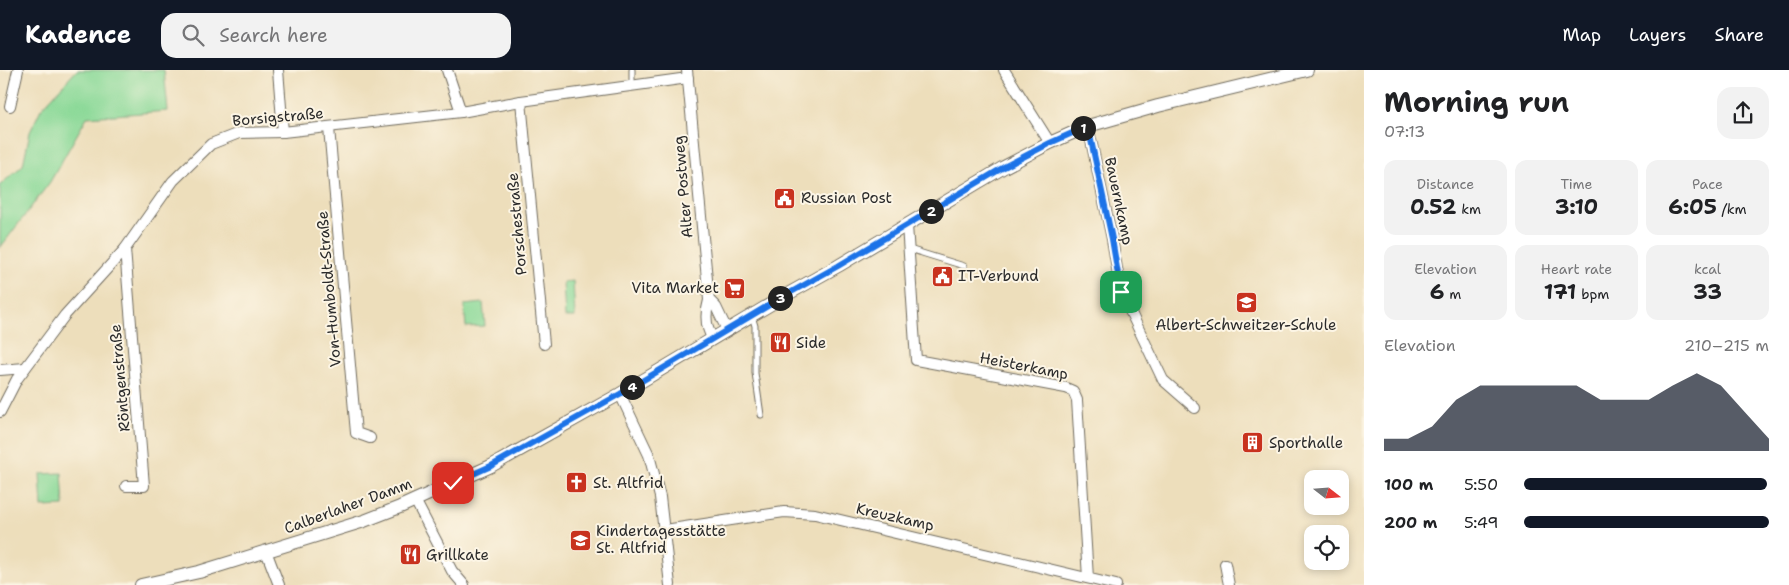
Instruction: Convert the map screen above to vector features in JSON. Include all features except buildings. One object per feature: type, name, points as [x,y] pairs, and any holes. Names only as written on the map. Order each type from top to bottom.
[{"type":"street","points":[[10,106],[18,70]]},
{"type":"street","points":[[278,70],[284,132]]},
{"type":"street","points":[[448,70],[461,112]]},
{"type":"street","points":[[1004,70],[1050,143]]},
{"type":"street","name":"Calberlaher Damm","points":[[141,585],[199,572],[364,521],[491,466],[620,394],[1004,167],[1088,126],[1158,106],[1307,70]]},
{"type":"street","name":"Borsigstraße","points":[[0,412],[24,368],[65,315],[124,249],[173,181],[211,144],[239,133],[329,128],[461,112],[521,101],[632,86],[688,74]]},
{"type":"street","name":"Alter Postweg","points":[[688,74],[709,300],[706,310],[708,331],[713,339]]},
{"type":"street","name":"Porschestraße","points":[[521,101],[544,344]]},
{"type":"street","name":"Bauernkamp","points":[[1088,126],[1112,239],[1121,292],[1163,380],[1195,408]]},
{"type":"street","name":"Von-Humboldt-Straße","points":[[329,128],[356,433],[370,438]]},
{"type":"street","name":"Heisterkamp","points":[[906,225],[916,360],[1066,388],[1073,391],[1077,400],[1088,578]]},
{"type":"street","name":"Röntgenstraße","points":[[124,249],[144,486],[126,486]]},
{"type":"street","name":"Alter Postweg","points":[[709,300],[716,307],[728,330]]},
{"type":"street","points":[[0,370],[24,368]]},
{"type":"street","points":[[620,394],[649,454],[660,497],[665,530],[664,558],[670,585]]},
{"type":"street","points":[[415,500],[452,571],[464,585]]},
{"type":"street","name":"Kreuzkamp","points":[[665,530],[784,512],[815,514],[1116,585]]},
{"type":"street","points":[[266,551],[279,585]]},
{"type":"street","points":[[1225,564],[1228,585]]},
{"type":"lane","points":[[632,70],[632,86]]},
{"type":"lane","points":[[908,249],[964,266]]},
{"type":"lane","points":[[752,315],[755,326],[755,373],[761,415]]},
{"type":"green space","points":[[77,70],[164,70],[168,111],[87,117],[50,182],[0,248],[0,185],[23,165],[30,132],[41,109]]},
{"type":"green space","points":[[573,281],[575,317],[565,317],[563,282]]},
{"type":"green space","points":[[483,303],[485,326],[466,327],[464,305]]},
{"type":"green space","points":[[62,473],[64,506],[42,507],[40,474]]},
{"type":"place","name":"Russian Post","points":[[785,198]]},
{"type":"place","name":"IT-Verbund","points":[[942,276]]},
{"type":"place","name":"Vita Market","points":[[735,288]]},
{"type":"place","name":"Albert-Schweitzer-Schule","points":[[1246,302]]},
{"type":"place","name":"Side","points":[[780,343]]},
{"type":"place","name":"Sporthalle","points":[[1253,443]]},
{"type":"place","name":"St. Altfrid","points":[[577,483]]},
{"type":"place","name":"Kindertagesstätte St. Altfrid","points":[[580,540]]},
{"type":"place","name":"Grillkate","points":[[410,555]]},
{"type":"route","points":[[453,483],[491,466],[620,394],[1004,167],[1088,126],[1112,239],[1121,292]]}]
